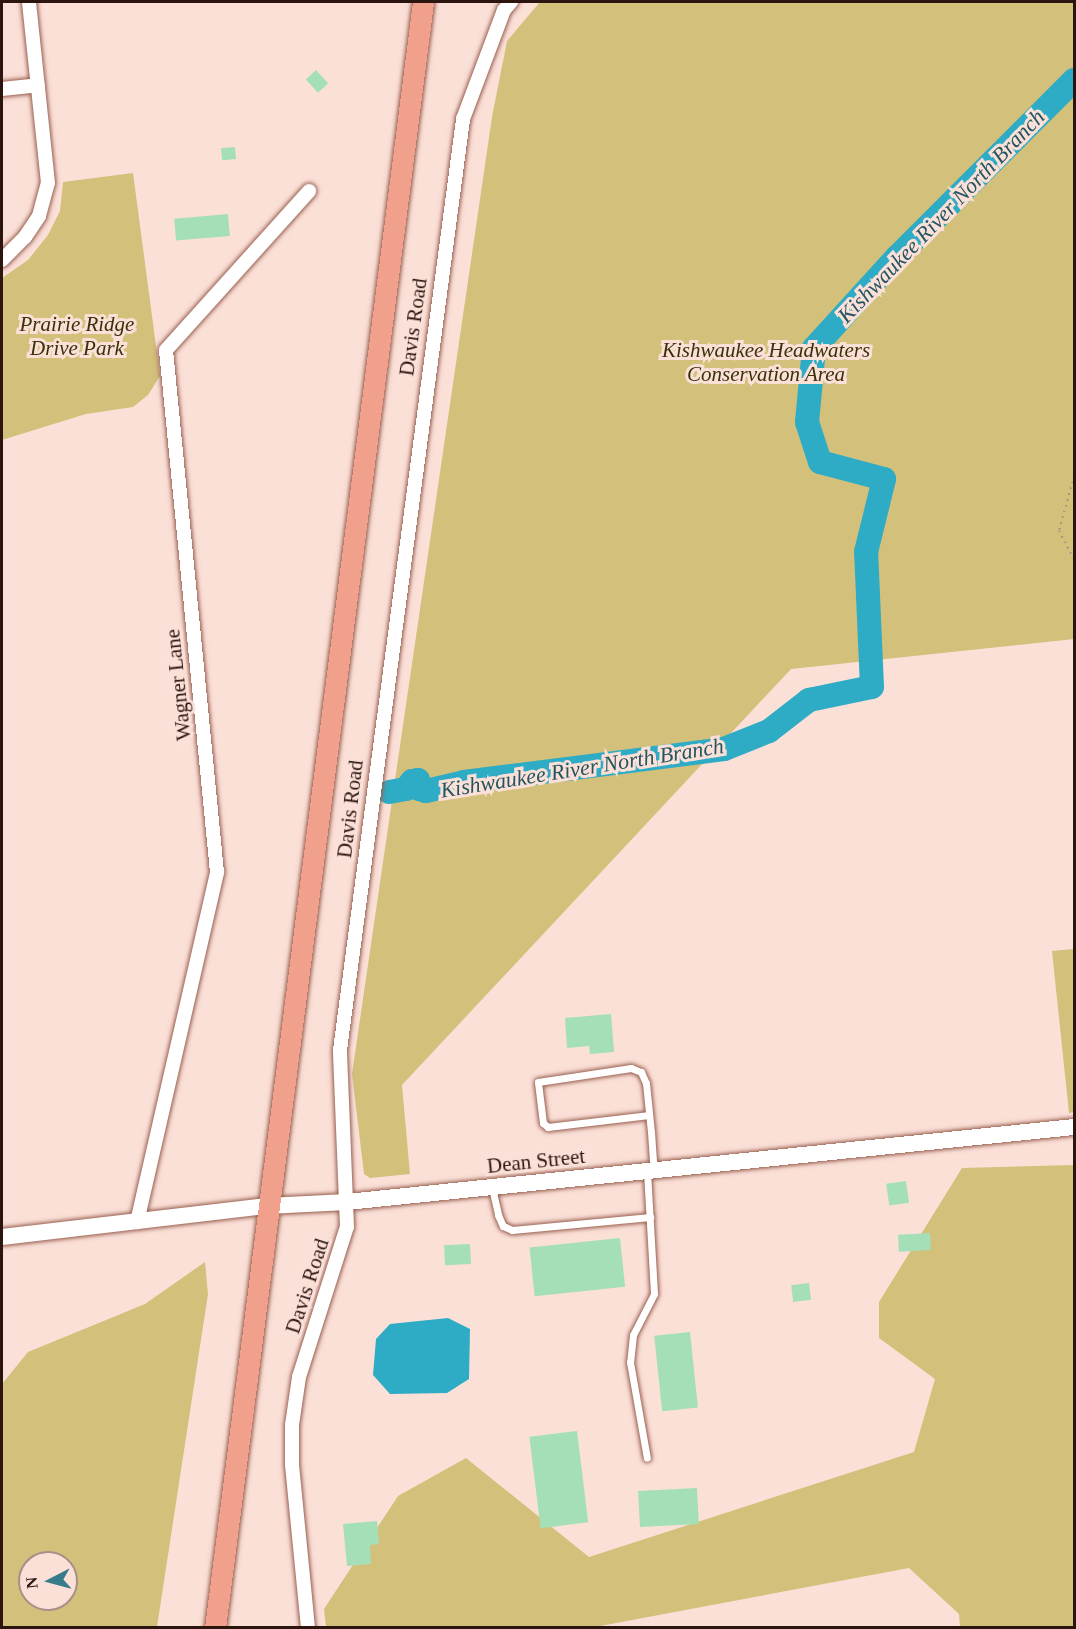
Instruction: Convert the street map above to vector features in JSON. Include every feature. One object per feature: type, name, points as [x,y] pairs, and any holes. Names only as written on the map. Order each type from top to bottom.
[{"type":"main road","points":[[215,1628],[267,1206],[423,2]]},
{"type":"street","points":[[2,260],[25,237],[39,216],[48,183],[29,2]]},
{"type":"street","name":"Davis Road","points":[[308,1628],[292,1464],[292,1425],[299,1377],[342,1250],[347,1203],[340,1050],[463,119],[504,10],[511,2]]},
{"type":"street","points":[[2,89],[38,85]]},
{"type":"street","name":"Wagner Lane","points":[[137,1222],[217,872],[166,350],[309,191]]},
{"type":"street","name":"Dean Street","points":[[2,1237],[267,1206],[347,1203],[1074,1126]]},
{"type":"lane","points":[[647,1458],[630,1362],[633,1335],[654,1294],[650,1217],[649,1115],[646,1083],[641,1072],[631,1068],[538,1082],[543,1123],[548,1127],[649,1115]]},
{"type":"lane","points":[[492,1188],[503,1226],[512,1230],[650,1217]]},
{"type":"path","points":[[1074,476],[1059,531],[1074,559]]},
{"type":"green space","name":"Kishwaukee Headwaters Conservation Area","points":[[540,2],[1074,2],[1074,639],[791,669],[402,1085],[410,1174],[370,1178],[364,1174],[352,1074],[492,117],[507,41]]},
{"type":"green space","name":"Prairie Ridge Drive Park","points":[[133,173],[160,376],[148,395],[133,407],[86,414],[2,440],[2,278],[28,260],[48,235],[60,211],[63,182]]},
{"type":"green space","points":[[1074,949],[1074,1112],[1069,1113],[1052,951]]},
{"type":"green space","points":[[1074,1165],[1074,1627],[960,1627],[959,1614],[909,1568],[595,1627],[326,1627],[324,1609],[398,1496],[466,1458],[589,1557],[914,1452],[935,1379],[879,1338],[879,1302],[962,1168]]},
{"type":"green space","points":[[205,1262],[208,1294],[157,1627],[2,1627],[2,1384],[28,1352],[145,1304]]},
{"type":"water","points":[[448,1318],[470,1329],[469,1379],[447,1393],[390,1394],[373,1375],[376,1339],[390,1324]]},
{"type":"building","points":[[316,70],[328,83],[318,93],[306,80]]},
{"type":"building","points":[[235,147],[236,159],[222,160],[221,148]]},
{"type":"building","points":[[228,214],[230,236],[176,241],[174,219]]},
{"type":"building","points":[[611,1014],[614,1052],[590,1054],[589,1046],[567,1048],[565,1018]]},
{"type":"building","points":[[906,1181],[909,1203],[889,1206],[886,1184]]},
{"type":"building","points":[[930,1233],[931,1250],[899,1252],[898,1235]]},
{"type":"building","points":[[620,1238],[625,1287],[535,1296],[529,1248]]},
{"type":"building","points":[[470,1244],[471,1264],[445,1265],[444,1245]]},
{"type":"building","points":[[809,1283],[811,1300],[793,1302],[791,1285]]},
{"type":"building","points":[[690,1332],[698,1408],[662,1411],[654,1336]]},
{"type":"building","points":[[577,1431],[588,1522],[541,1528],[529,1437]]},
{"type":"building","points":[[697,1488],[699,1524],[640,1527],[638,1491]]},
{"type":"building","points":[[377,1521],[379,1544],[370,1545],[371,1564],[347,1566],[343,1524]]},
{"type":"waterway","name":"Kishwaukee River North Branch","points":[[389,792],[406,789],[412,781],[418,780],[419,789],[426,791],[464,782],[724,749],[769,731],[809,700],[872,687],[866,552],[884,479],[820,462],[807,422],[814,348],[896,258],[1074,80]]}]
